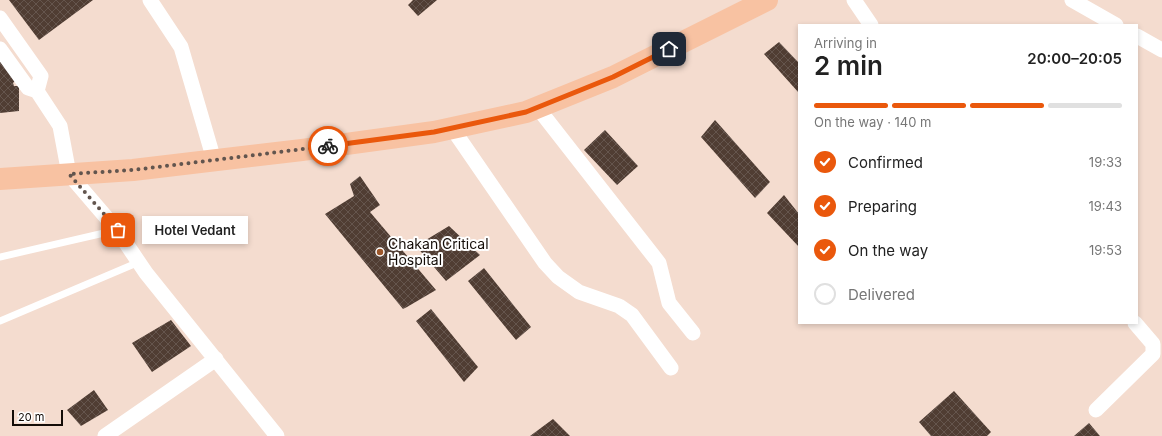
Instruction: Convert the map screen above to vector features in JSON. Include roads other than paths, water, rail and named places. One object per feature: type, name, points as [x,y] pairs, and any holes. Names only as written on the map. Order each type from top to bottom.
[{"type":"highway","points":[[0,179],[133,170],[310,149],[434,132],[526,112],[613,77],[767,0]]},
{"type":"street","points":[[150,0],[181,46],[214,160]]},
{"type":"street","points":[[854,0],[870,24]]},
{"type":"street","points":[[1072,0],[1114,24]]},
{"type":"street","points":[[0,18],[41,76],[37,91]]},
{"type":"street","points":[[1138,37],[1162,50]]},
{"type":"street","points":[[0,49],[28,88],[37,91],[60,126],[69,174],[118,230],[146,272],[277,436]]},
{"type":"street","points":[[537,107],[659,263],[669,303],[693,333]]},
{"type":"street","points":[[452,128],[546,263],[554,272],[579,292],[618,306],[632,315],[671,368]]},
{"type":"street","points":[[1096,410],[1153,354],[1153,344],[1136,324]]},
{"type":"street","points":[[105,436],[216,359]]},
{"type":"lane","points":[[0,257],[118,230]]},
{"type":"lane","points":[[0,321],[139,262]]},
{"type":"place","name":"Hotel Vedant","points":[[118,230]]},
{"type":"place","name":"Chakan Critical Hospital","points":[[380,252]]}]
